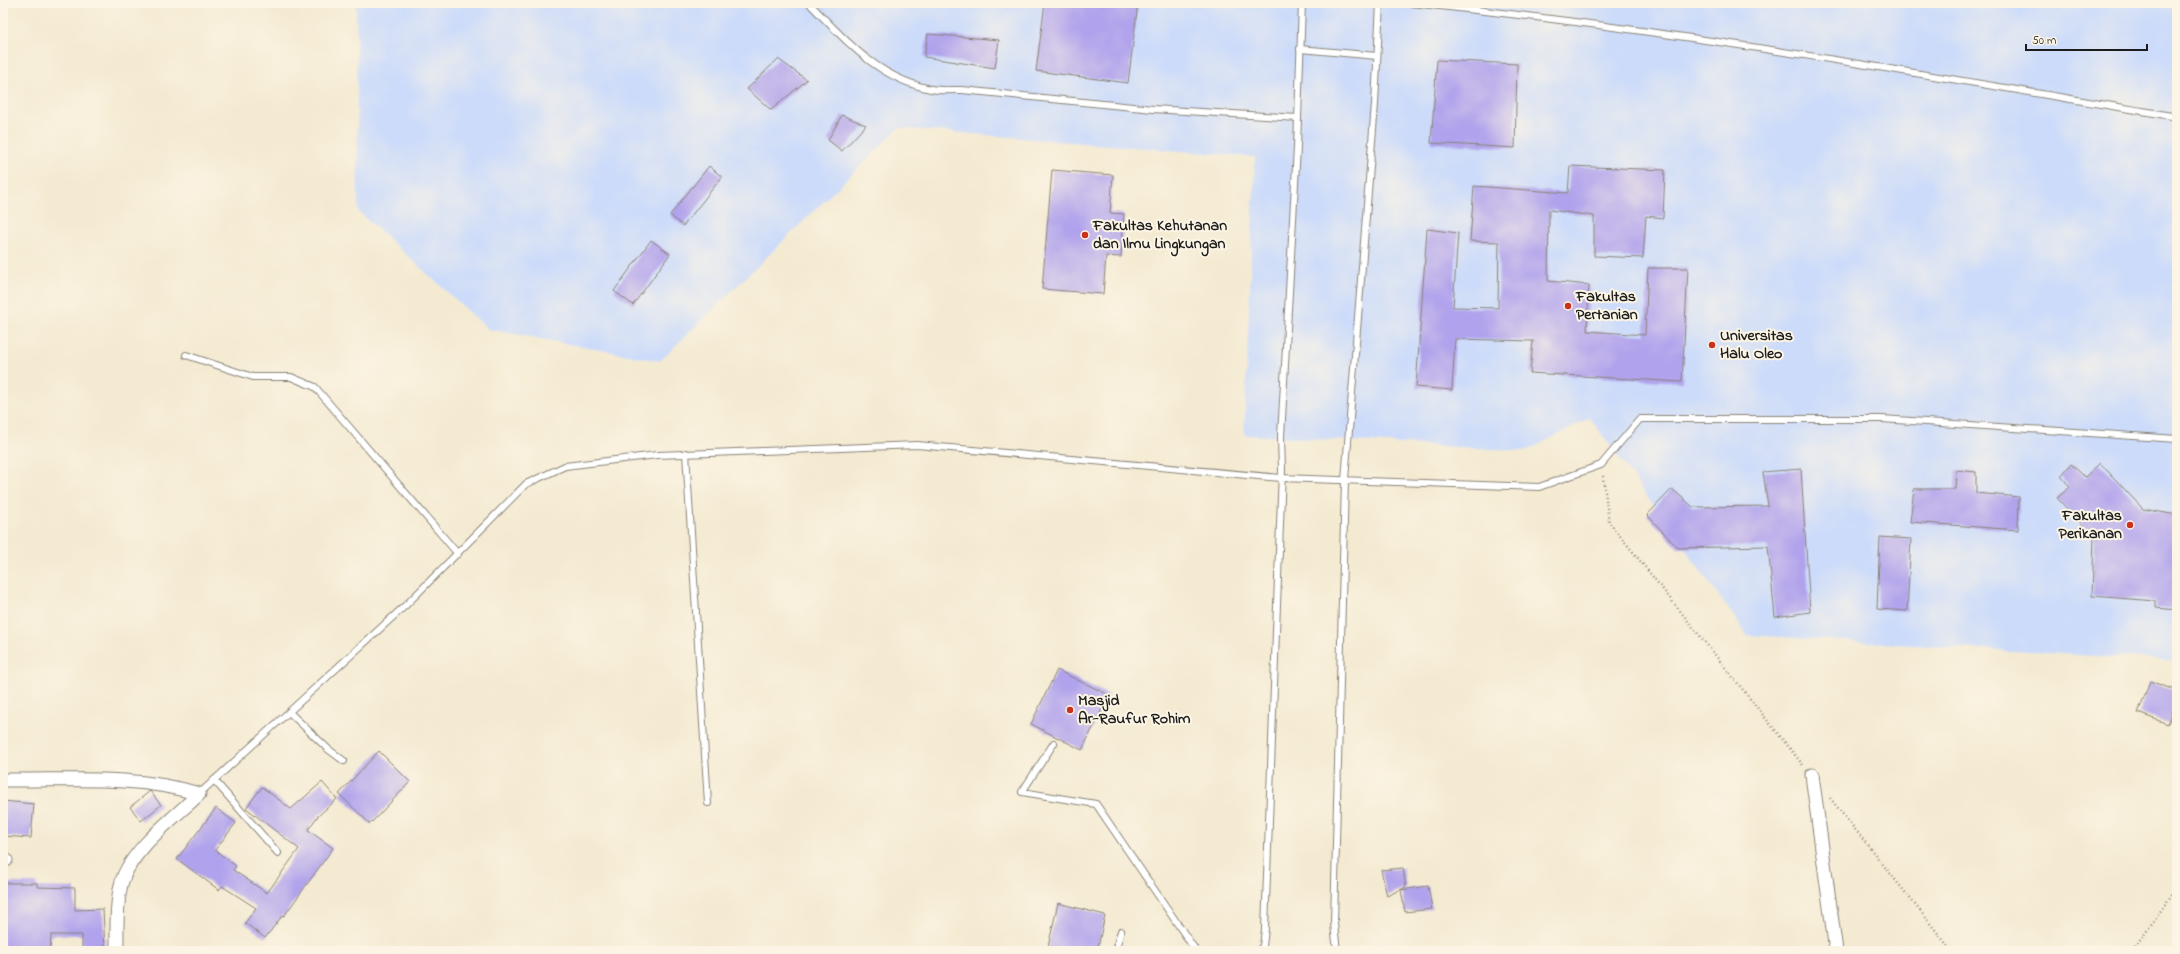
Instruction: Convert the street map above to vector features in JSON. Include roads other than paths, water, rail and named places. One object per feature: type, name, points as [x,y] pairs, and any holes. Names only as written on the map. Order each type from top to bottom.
[{"type":"street","points":[[1812,775],[1836,951]]},
{"type":"street","points":[[3,780],[123,781],[160,784],[199,794]]},
{"type":"street","points":[[117,951],[121,888],[131,863],[199,794]]},
{"type":"lane","points":[[809,3],[861,56],[901,80],[932,89],[962,90],[1153,109],[1298,118]]},
{"type":"lane","points":[[1258,951],[1264,946],[1265,929],[1281,478],[1281,437],[1298,118],[1302,3]]},
{"type":"lane","points":[[1337,951],[1334,924],[1345,480],[1380,3]]},
{"type":"lane","points":[[1411,3],[1646,31],[1834,59],[2177,117]]},
{"type":"lane","points":[[1300,49],[1377,56]]},
{"type":"lane","points":[[186,355],[253,377],[290,377],[315,387],[458,554]]},
{"type":"lane","points":[[199,794],[407,604],[526,484],[565,466],[657,455],[918,445],[1281,478],[1539,488],[1601,465],[1640,419],[1882,419],[2177,439]]},
{"type":"lane","points":[[686,454],[708,803]]},
{"type":"lane","points":[[289,712],[328,749],[344,761]]},
{"type":"lane","points":[[1054,743],[1022,792],[1096,804],[1196,951]]},
{"type":"lane","points":[[214,780],[278,853]]},
{"type":"lane","points":[[1115,951],[1121,931]]},
{"type":"place","name":"Fakultas Kehutanan dan Ilmu Lingkungan","points":[[1085,235]]},
{"type":"place","name":"Fakultas Pertanian","points":[[1568,306]]},
{"type":"place","name":"Universitas Halu Oleo","points":[[1712,345]]},
{"type":"place","name":"Fakultas Perikanan","points":[[2130,525]]},
{"type":"place","name":"Masjid Ar-Raufur Rohim","points":[[1070,710]]}]
